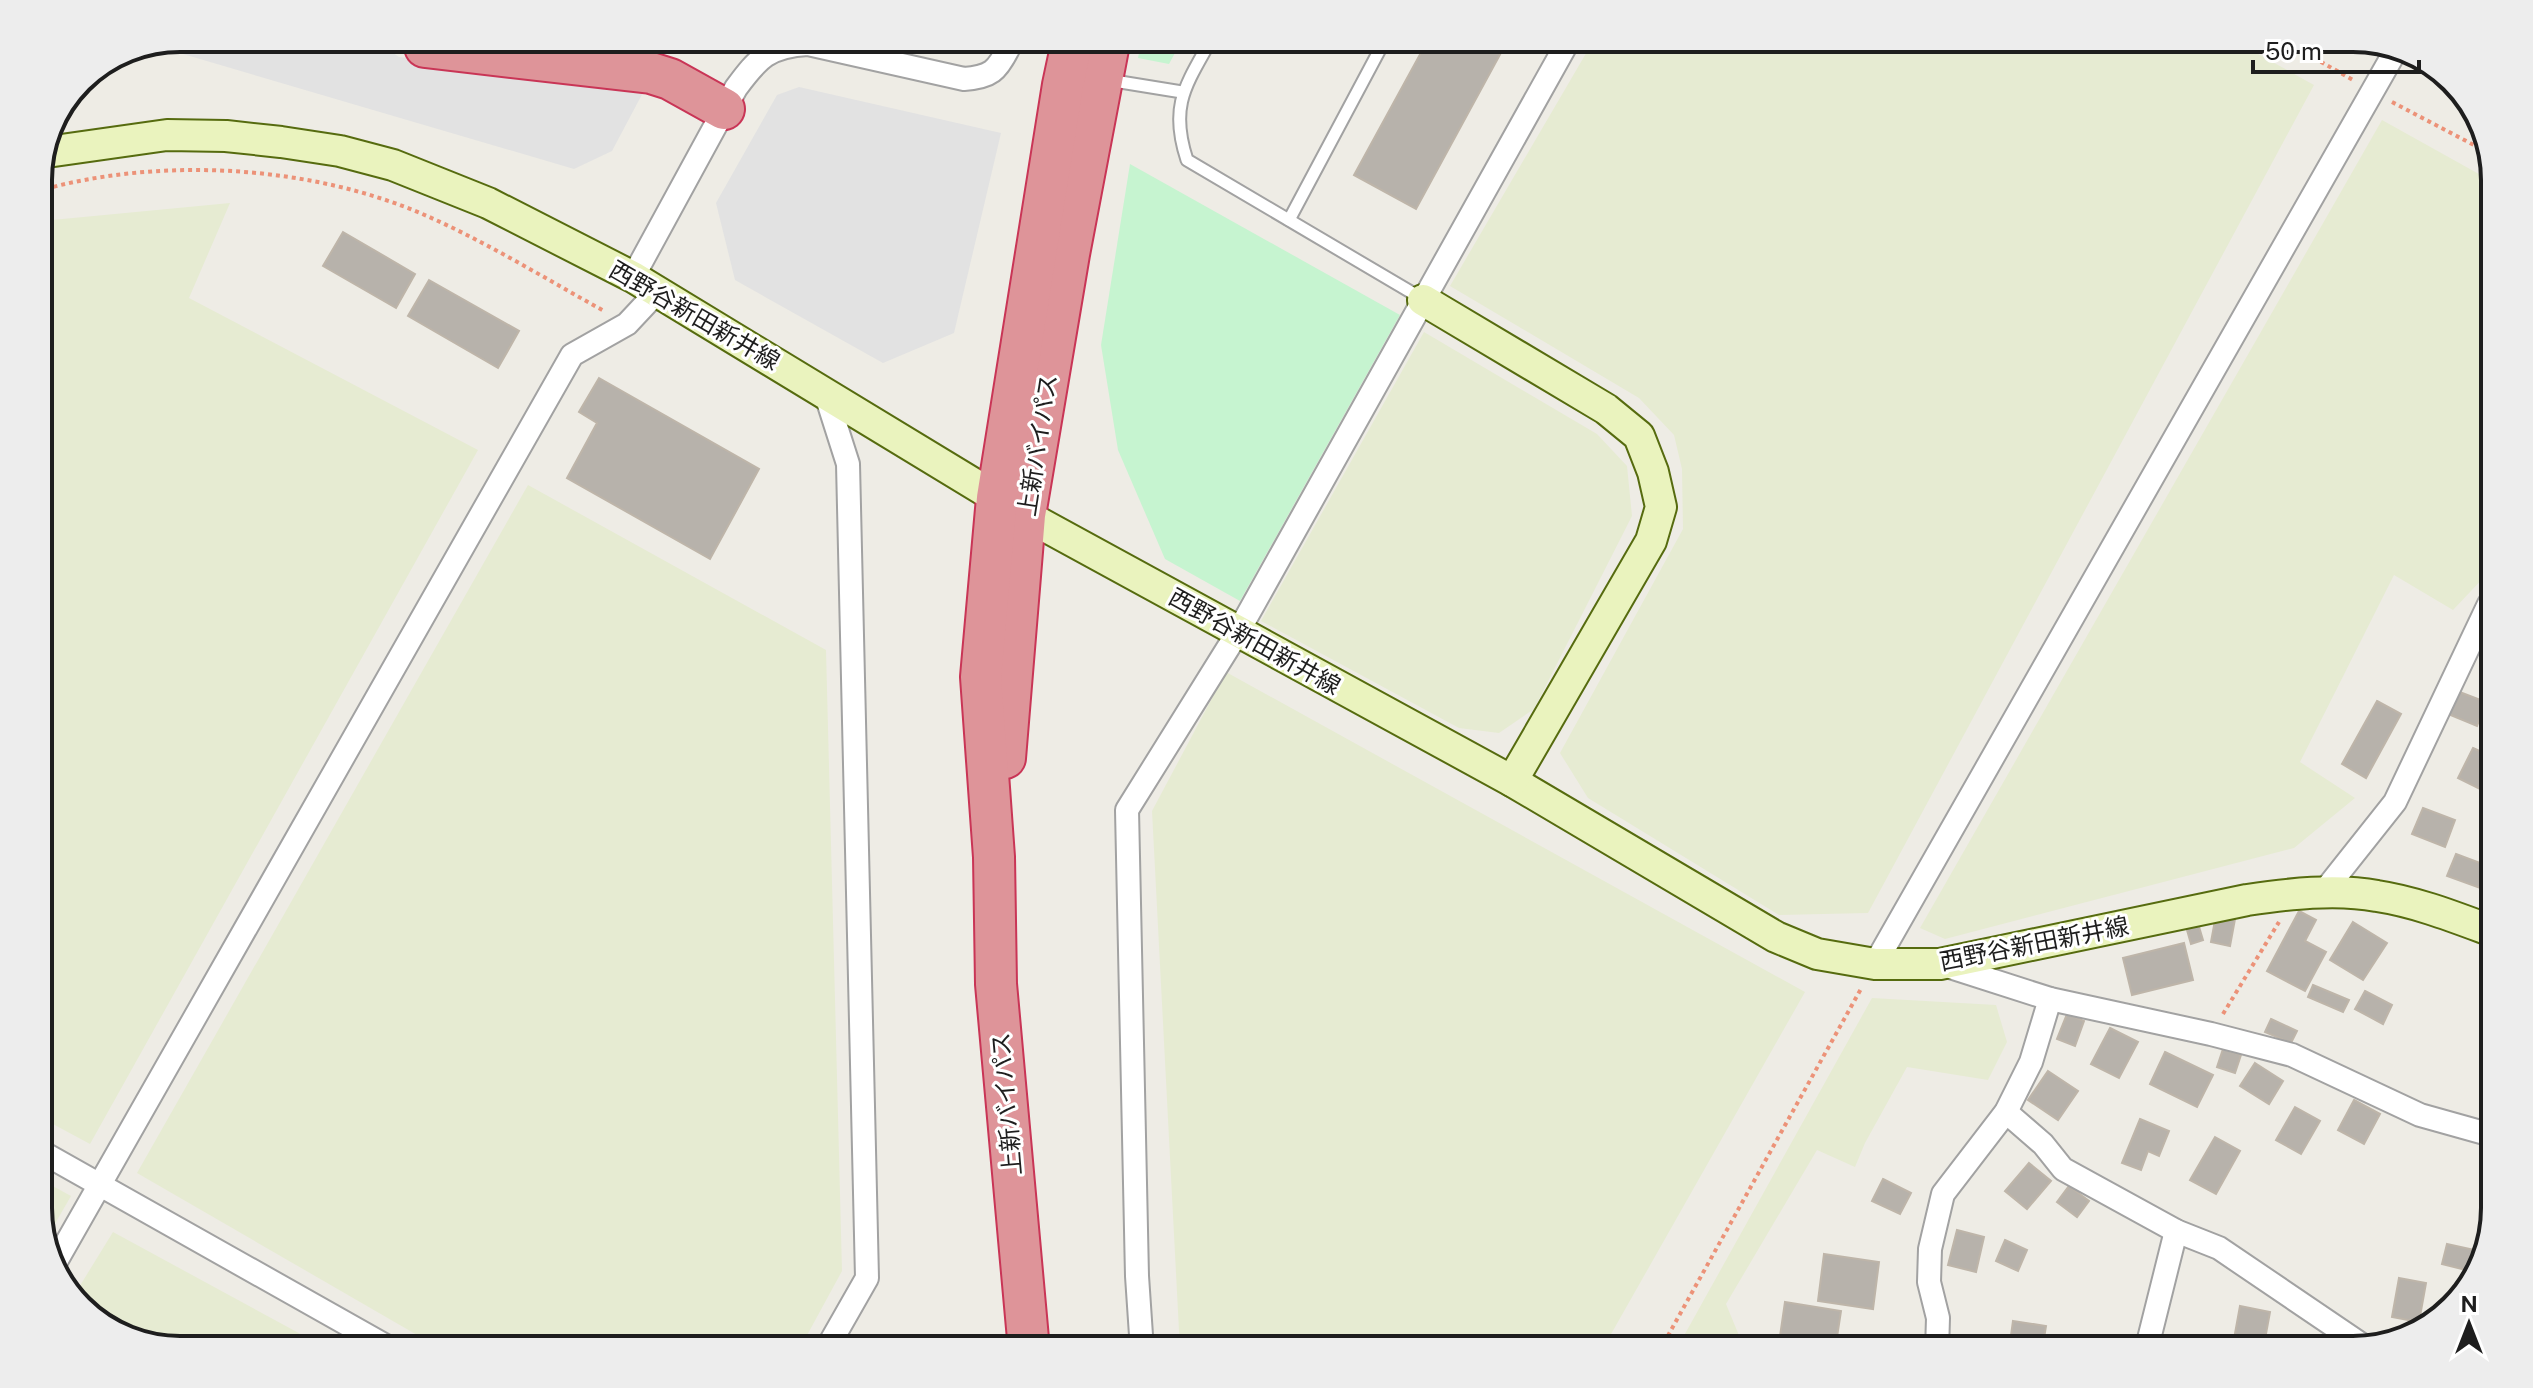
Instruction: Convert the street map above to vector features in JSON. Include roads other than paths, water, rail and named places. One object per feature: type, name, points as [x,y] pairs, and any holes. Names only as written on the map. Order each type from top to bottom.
[{"type":"highway","points":[[493,52],[651,73],[730,99]]},
{"type":"highway","points":[[644,52],[703,70],[730,99]]},
{"type":"highway","name":"上新バイパス","points":[[1011,506],[1063,85],[1070,52]]},
{"type":"highway","name":"上新バイパス","points":[[1028,1336],[996,984],[994,857],[981,677],[1011,506],[1107,52]]},
{"type":"main road","name":"西野谷新田新井線","points":[[56,147],[167,135],[226,136],[340,151],[393,165],[488,203],[645,284],[1011,506],[1512,781],[1776,937],[1817,954],[1875,964],[1940,964],[2247,900],[2310,893],[2375,895],[2481,927]]},
{"type":"main road","points":[[1423,300],[1606,409],[1639,436],[1653,472],[1661,507],[1651,541],[1512,781]]},
{"type":"street","points":[[61,1253],[572,355],[627,324],[730,99],[754,63],[769,52]]},
{"type":"street","points":[[848,52],[964,79],[985,77],[1000,65],[1006,52]]},
{"type":"street","points":[[1141,1336],[1137,1276],[1127,810],[1238,632],[1562,52]]},
{"type":"street","points":[[1875,964],[2391,58]]},
{"type":"street","points":[[825,392],[848,464],[867,1278],[834,1336]]},
{"type":"street","points":[[2310,893],[2395,802],[2481,621]]},
{"type":"street","points":[[1940,964],[2050,999],[2292,1055],[2420,1115],[2481,1132]]},
{"type":"street","points":[[1937,1336],[1938,1318],[1929,1282],[1930,1249],[1943,1194],[2006,1112],[2031,1062],[2050,999]]},
{"type":"street","points":[[2006,1112],[2043,1144],[2063,1169],[2176,1231],[2219,1248],[2349,1336]]},
{"type":"street","points":[[52,1158],[368,1336]]},
{"type":"street","points":[[2150,1336],[2176,1231]]},
{"type":"lane","points":[[1204,52],[1182,92],[1179,135],[1187,160],[1423,300]]},
{"type":"lane","points":[[1289,220],[1379,52]]},
{"type":"lane","points":[[1101,79],[1182,92]]}]
